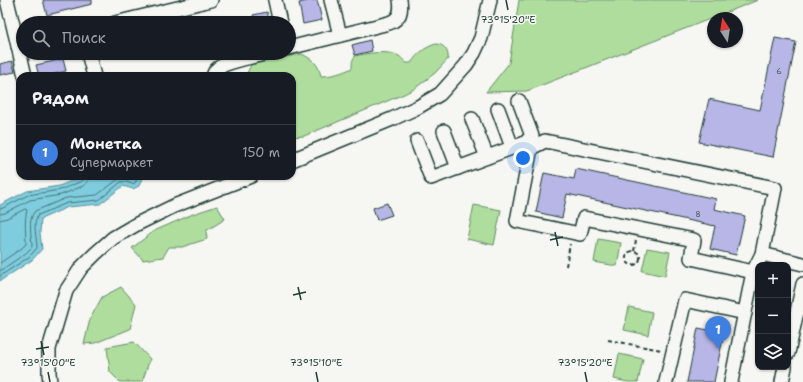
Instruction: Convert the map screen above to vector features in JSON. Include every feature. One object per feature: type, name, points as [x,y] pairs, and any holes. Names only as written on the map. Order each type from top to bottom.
[{"type":"street","points":[[7,0],[6,25],[16,39]]},
{"type":"street","points":[[144,16],[211,0]]},
{"type":"street","points":[[275,0],[278,16]]},
{"type":"street","points":[[331,0],[340,35]]},
{"type":"street","points":[[296,46],[390,23],[396,19],[399,14],[401,5],[400,0]]},
{"type":"street","points":[[296,158],[392,120],[440,94],[466,65],[474,52],[481,38],[490,0]]},
{"type":"street","points":[[23,60],[24,72]]},
{"type":"street","points":[[90,60],[93,72]]},
{"type":"street","points":[[215,72],[220,67],[242,60]]},
{"type":"street","points":[[520,101],[532,136],[528,145],[517,221],[580,234],[584,218],[694,240],[691,258],[753,272]]},
{"type":"street","points":[[498,109],[512,147]]},
{"type":"street","points":[[472,119],[487,157]]},
{"type":"street","points":[[444,131],[458,168]]},
{"type":"street","points":[[417,141],[431,178],[512,147],[545,141],[775,188],[762,254],[753,272],[731,382]]},
{"type":"street","points":[[50,382],[49,349],[66,291],[81,268],[113,238],[137,224],[174,206],[241,180]]},
{"type":"street","points":[[762,254],[803,264]]},
{"type":"street","points":[[791,340],[803,284]]},
{"type":"street","points":[[666,382],[685,300],[746,313]]},
{"type":"street","points":[[782,382],[784,370]]},
{"type":"path","points":[[566,266],[572,232]]},
{"type":"path","points":[[631,251],[639,254],[639,261],[637,264],[631,265],[626,260],[626,255],[631,251]]},
{"type":"path","points":[[608,340],[673,352]]},
{"type":"green space","points":[[519,0],[758,0],[728,12],[707,12],[707,20],[527,91],[486,92],[509,63]]},
{"type":"green space","points":[[436,44],[441,45],[448,53],[448,59],[435,73],[414,89],[304,136],[296,137],[296,72],[248,72],[251,65],[263,61],[296,60],[296,55],[302,54],[314,62],[321,76],[337,74],[352,68],[352,62],[355,56],[389,53],[399,56],[406,63],[411,63],[428,47]]},
{"type":"green space","points":[[474,205],[501,210],[494,245],[467,239]]},
{"type":"green space","points":[[217,206],[225,219],[206,231],[207,239],[182,247],[169,247],[163,257],[143,260],[132,248],[154,231],[193,214]]},
{"type":"green space","points":[[598,239],[621,243],[617,266],[594,262]]},
{"type":"green space","points":[[647,248],[670,252],[665,276],[642,271]]},
{"type":"green space","points":[[121,287],[136,304],[130,329],[95,343],[84,344],[90,319],[102,297]]},
{"type":"green space","points":[[629,307],[652,312],[648,335],[624,330]]},
{"type":"green space","points":[[134,342],[150,359],[142,382],[120,382],[110,372],[107,347]]},
{"type":"green space","points":[[619,354],[643,359],[638,382],[628,382],[614,379]]},
{"type":"water","points":[[74,180],[141,180],[139,186],[133,189],[123,186],[100,204],[68,207],[41,219],[40,233],[42,249],[32,260],[0,281],[0,205],[27,191],[59,186]]},
{"type":"building","points":[[43,0],[92,0],[92,4],[47,15]]},
{"type":"building","points":[[317,0],[322,20],[303,24],[299,3]]},
{"type":"building","points":[[267,12],[268,16],[253,16]]},
{"type":"building","points":[[775,38],[796,42],[773,157],[699,142],[709,99],[760,110]]},
{"type":"building","points":[[370,40],[372,51],[355,55],[352,45]]},
{"type":"building","points":[[63,60],[66,71],[38,72],[36,65]]},
{"type":"building","points":[[12,61],[15,72],[0,75],[0,64]]},
{"type":"building","points":[[576,169],[716,199],[714,209],[745,216],[736,255],[710,249],[715,226],[567,194],[562,218],[536,212],[544,173],[574,179]]},
{"type":"building","points":[[387,203],[392,215],[377,220],[373,208]]},
{"type":"building","points":[[698,328],[724,333],[714,382],[687,382]]},
{"type":"place","name":"Монетка","points":[[718,349]]}]
